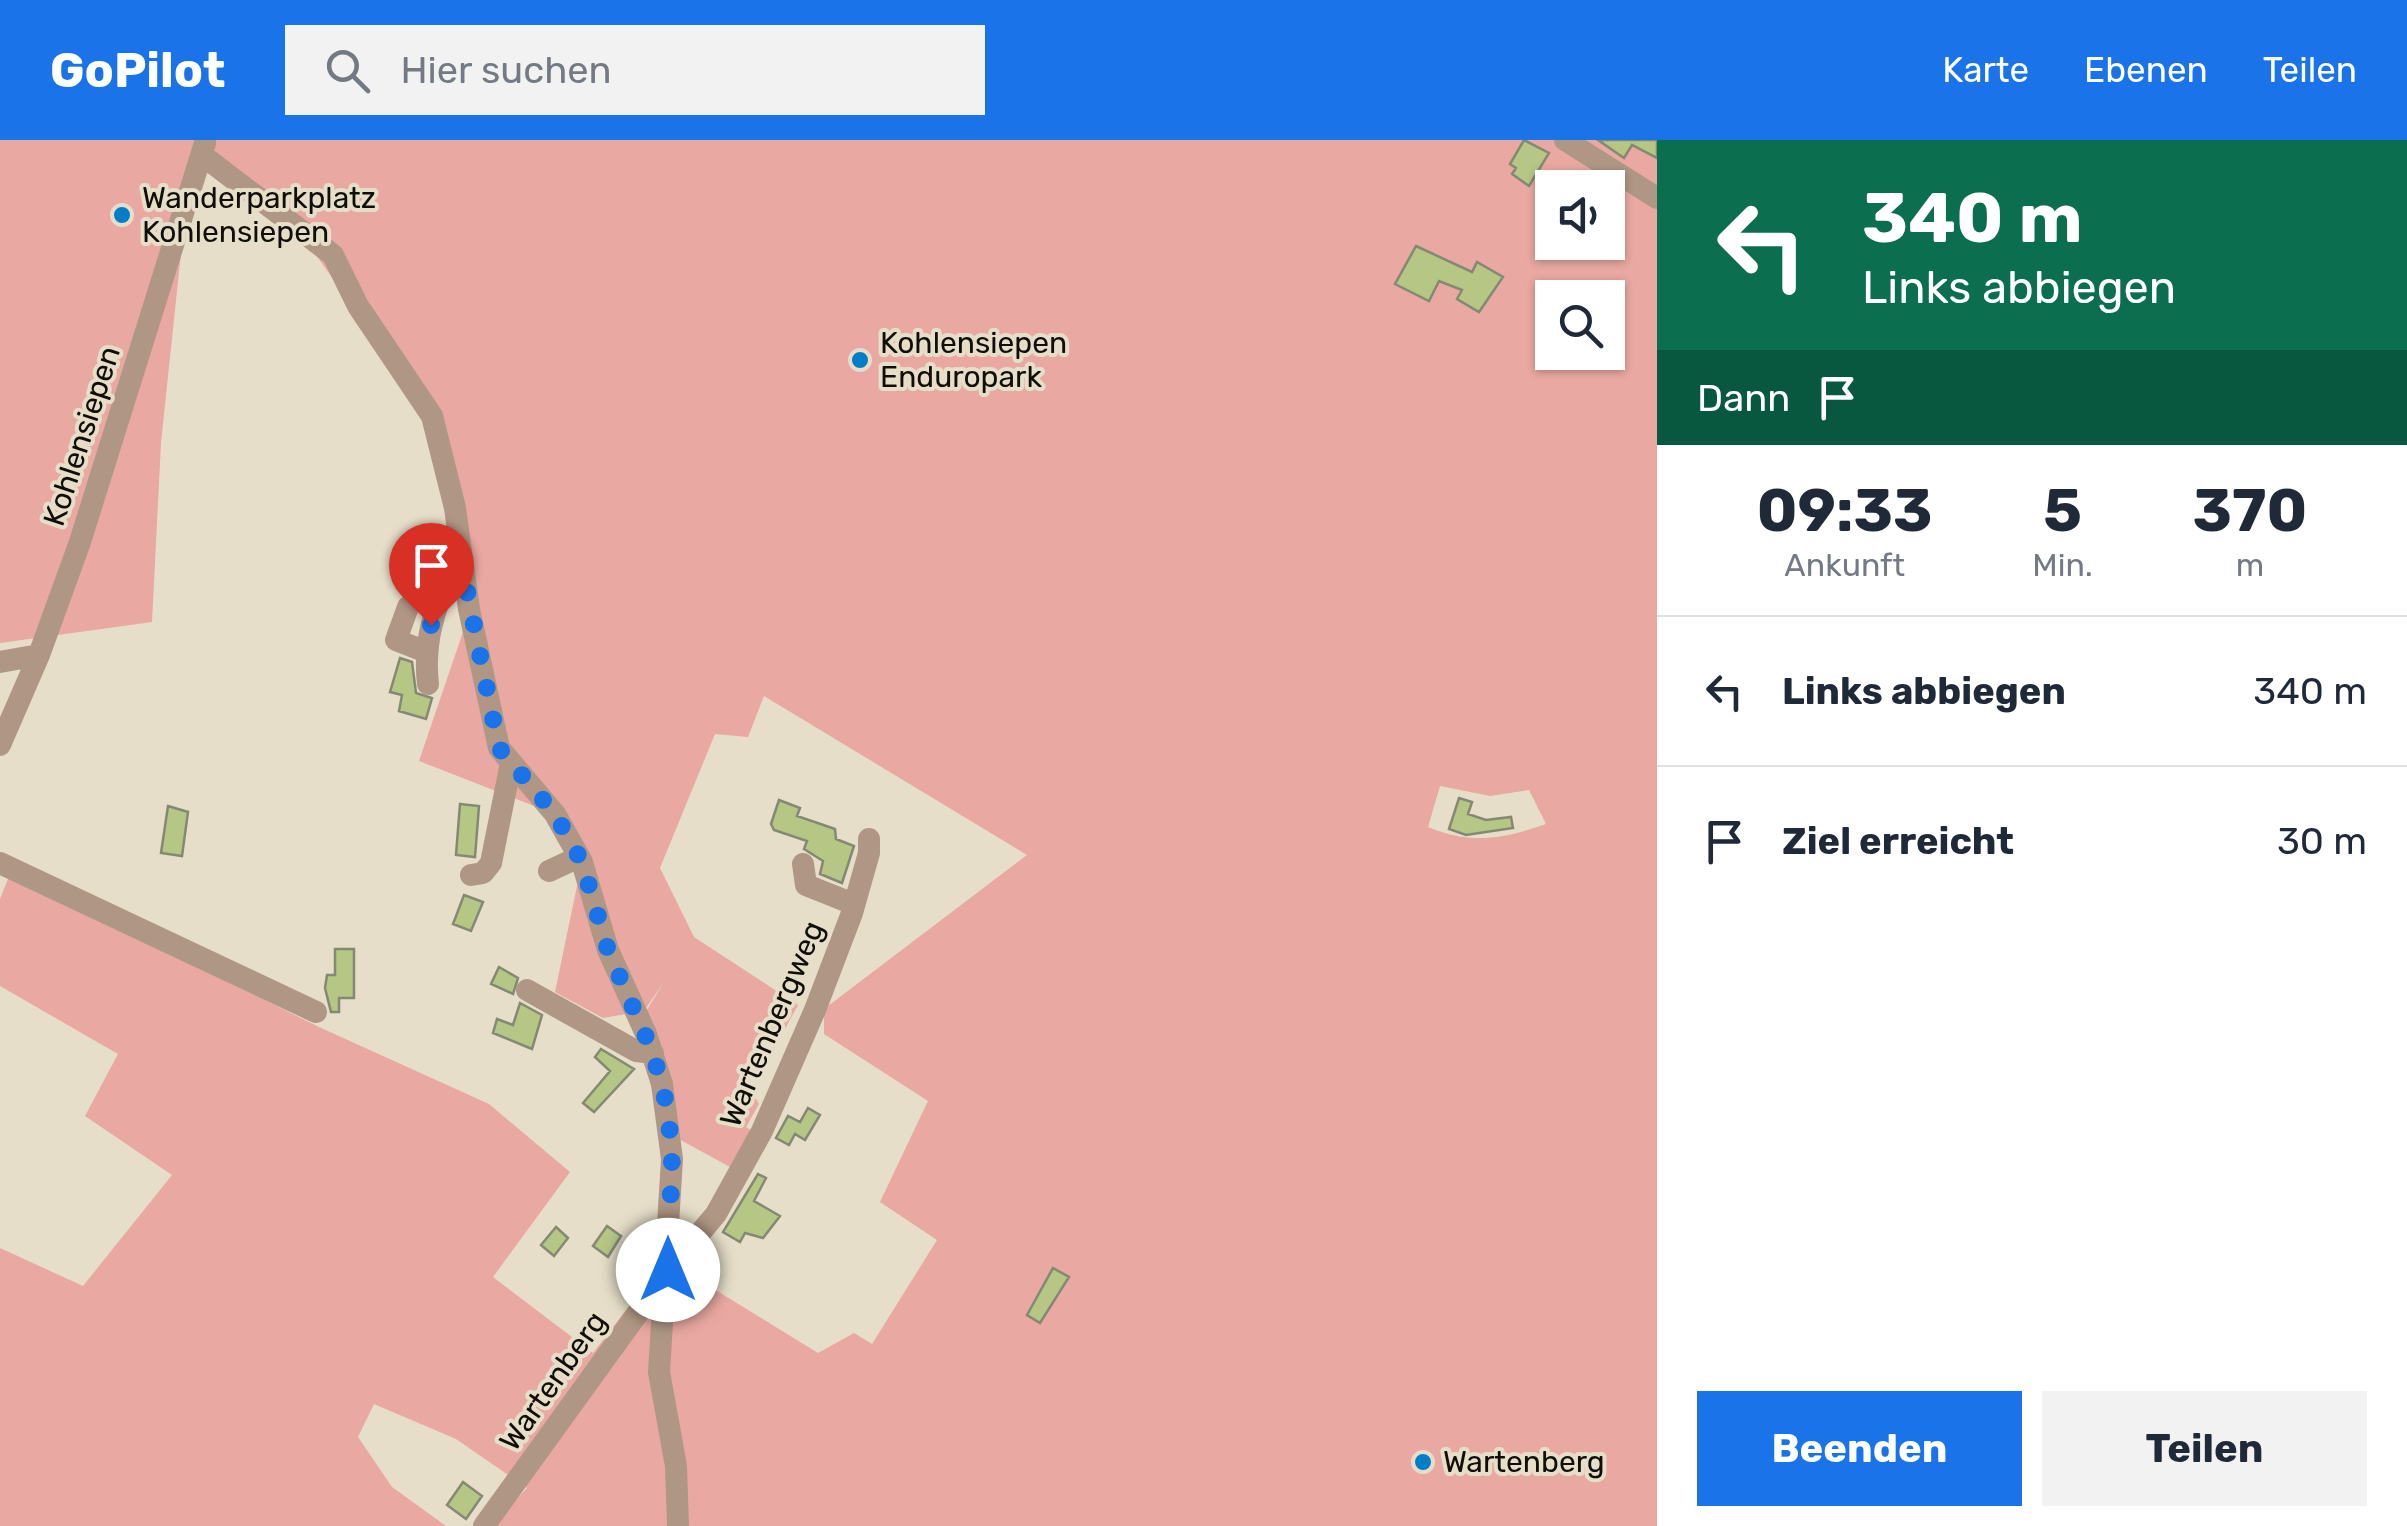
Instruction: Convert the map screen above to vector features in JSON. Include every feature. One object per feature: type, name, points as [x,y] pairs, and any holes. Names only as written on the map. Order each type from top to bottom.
[{"type":"street","points":[[1565,140],[1657,198]]},
{"type":"street","name":"Wartenbergweg","points":[[204,148],[333,255],[358,306],[432,416],[455,508],[462,566],[499,748],[555,814],[579,857],[608,950],[653,1053],[668,1110],[672,1158],[659,1372],[676,1466],[678,1526]]},
{"type":"street","name":"Kohlensiepen","points":[[0,745],[39,655],[80,542],[204,148]]},
{"type":"street","points":[[428,684],[424,651],[438,600],[452,569],[462,566]]},
{"type":"street","points":[[408,606],[396,640],[424,651]]},
{"type":"street","points":[[0,662],[39,655]]},
{"type":"street","points":[[470,875],[483,873],[491,863],[511,763]]},
{"type":"street","name":"Wartenbergweg","points":[[668,1270],[716,1214],[762,1131],[815,1010],[869,853],[869,839]]},
{"type":"street","points":[[549,872],[579,857]]},
{"type":"street","points":[[0,863],[316,1012]]},
{"type":"street","points":[[803,864],[806,885],[852,903]]},
{"type":"street","points":[[527,990],[636,1051],[653,1053]]},
{"type":"street","name":"Wartenberg","points":[[484,1526],[668,1270]]},
{"type":"shaded area","points":[[0,140],[1657,140],[1657,1526],[491,1526],[527,1488],[456,1439],[374,1404],[358,1437],[392,1487],[446,1526],[0,1526],[0,1248],[83,1286],[172,1175],[85,1116],[118,1054],[0,986],[0,899],[10,874],[319,1027],[489,1104],[570,1172],[493,1277],[593,1353],[665,1259],[818,1353],[854,1333],[872,1344],[937,1240],[880,1202],[928,1101],[824,1034],[824,1009],[1027,855],[764,696],[748,737],[715,734],[660,868],[694,937],[798,1005],[769,1058],[758,1054],[745,1081],[759,1104],[746,1127],[755,1133],[732,1168],[675,1137],[645,1013],[664,982],[644,1011],[603,1018],[555,992],[582,862],[555,814],[419,761],[465,626],[432,416],[300,233],[209,162],[181,253],[161,443],[152,622],[0,643]],"holes":[[[1440,786],[1490,796],[1529,790],[1546,824],[1487,838],[1444,833],[1428,827]]]},
{"type":"building","points":[[1524,140],[1549,153],[1535,170],[1529,186],[1512,174],[1516,168],[1510,164]]},
{"type":"building","points":[[1598,140],[1657,140],[1657,158],[1632,145],[1624,158]]},
{"type":"building","points":[[1416,246],[1472,272],[1477,262],[1503,277],[1479,312],[1457,299],[1462,290],[1439,281],[1429,301],[1395,284]]},
{"type":"building","points":[[400,658],[412,662],[416,693],[432,698],[426,719],[399,711],[402,695],[390,692]]},
{"type":"building","points":[[1459,798],[1472,802],[1468,814],[1486,820],[1511,817],[1513,828],[1466,835],[1449,829]]},
{"type":"building","points":[[779,800],[800,808],[797,816],[835,829],[836,839],[854,846],[842,883],[820,874],[823,861],[804,849],[807,841],[774,830],[771,824]]},
{"type":"building","points":[[460,804],[479,806],[475,857],[456,855]]},
{"type":"building","points":[[168,806],[188,812],[182,856],[161,853]]},
{"type":"building","points":[[464,895],[483,902],[471,931],[453,924]]},
{"type":"building","points":[[335,949],[354,949],[354,998],[339,998],[339,1012],[331,1012],[325,988],[327,975],[335,975]]},
{"type":"building","points":[[499,967],[518,978],[513,994],[491,984]]},
{"type":"building","points":[[520,1003],[542,1015],[532,1049],[493,1033],[497,1019],[513,1025]]},
{"type":"building","points":[[601,1049],[634,1069],[594,1112],[583,1103],[610,1071],[595,1057]]},
{"type":"building","points":[[808,1108],[820,1115],[805,1140],[795,1134],[789,1145],[776,1138],[788,1116],[800,1122]]},
{"type":"building","points":[[758,1174],[766,1178],[754,1201],[780,1216],[763,1238],[745,1233],[740,1242],[723,1232]]},
{"type":"building","points":[[607,1226],[621,1236],[608,1257],[593,1246]]},
{"type":"building","points":[[556,1227],[568,1238],[554,1256],[541,1245]]},
{"type":"building","points":[[1053,1268],[1069,1277],[1040,1323],[1027,1315]]},
{"type":"building","points":[[463,1482],[482,1496],[466,1519],[447,1505]]},
{"type":"place","name":"Wanderparkplatz Kohlensiepen","points":[[122,215]]},
{"type":"place","name":"Kohlensiepen Enduropark","points":[[860,360]]},
{"type":"place","name":"Wartenberg","points":[[1423,1462]]},
{"type":"route","points":[[431,625],[452,569],[462,566],[499,748],[555,814],[582,862],[608,950],[653,1053],[668,1110],[672,1158],[668,1270]]}]
